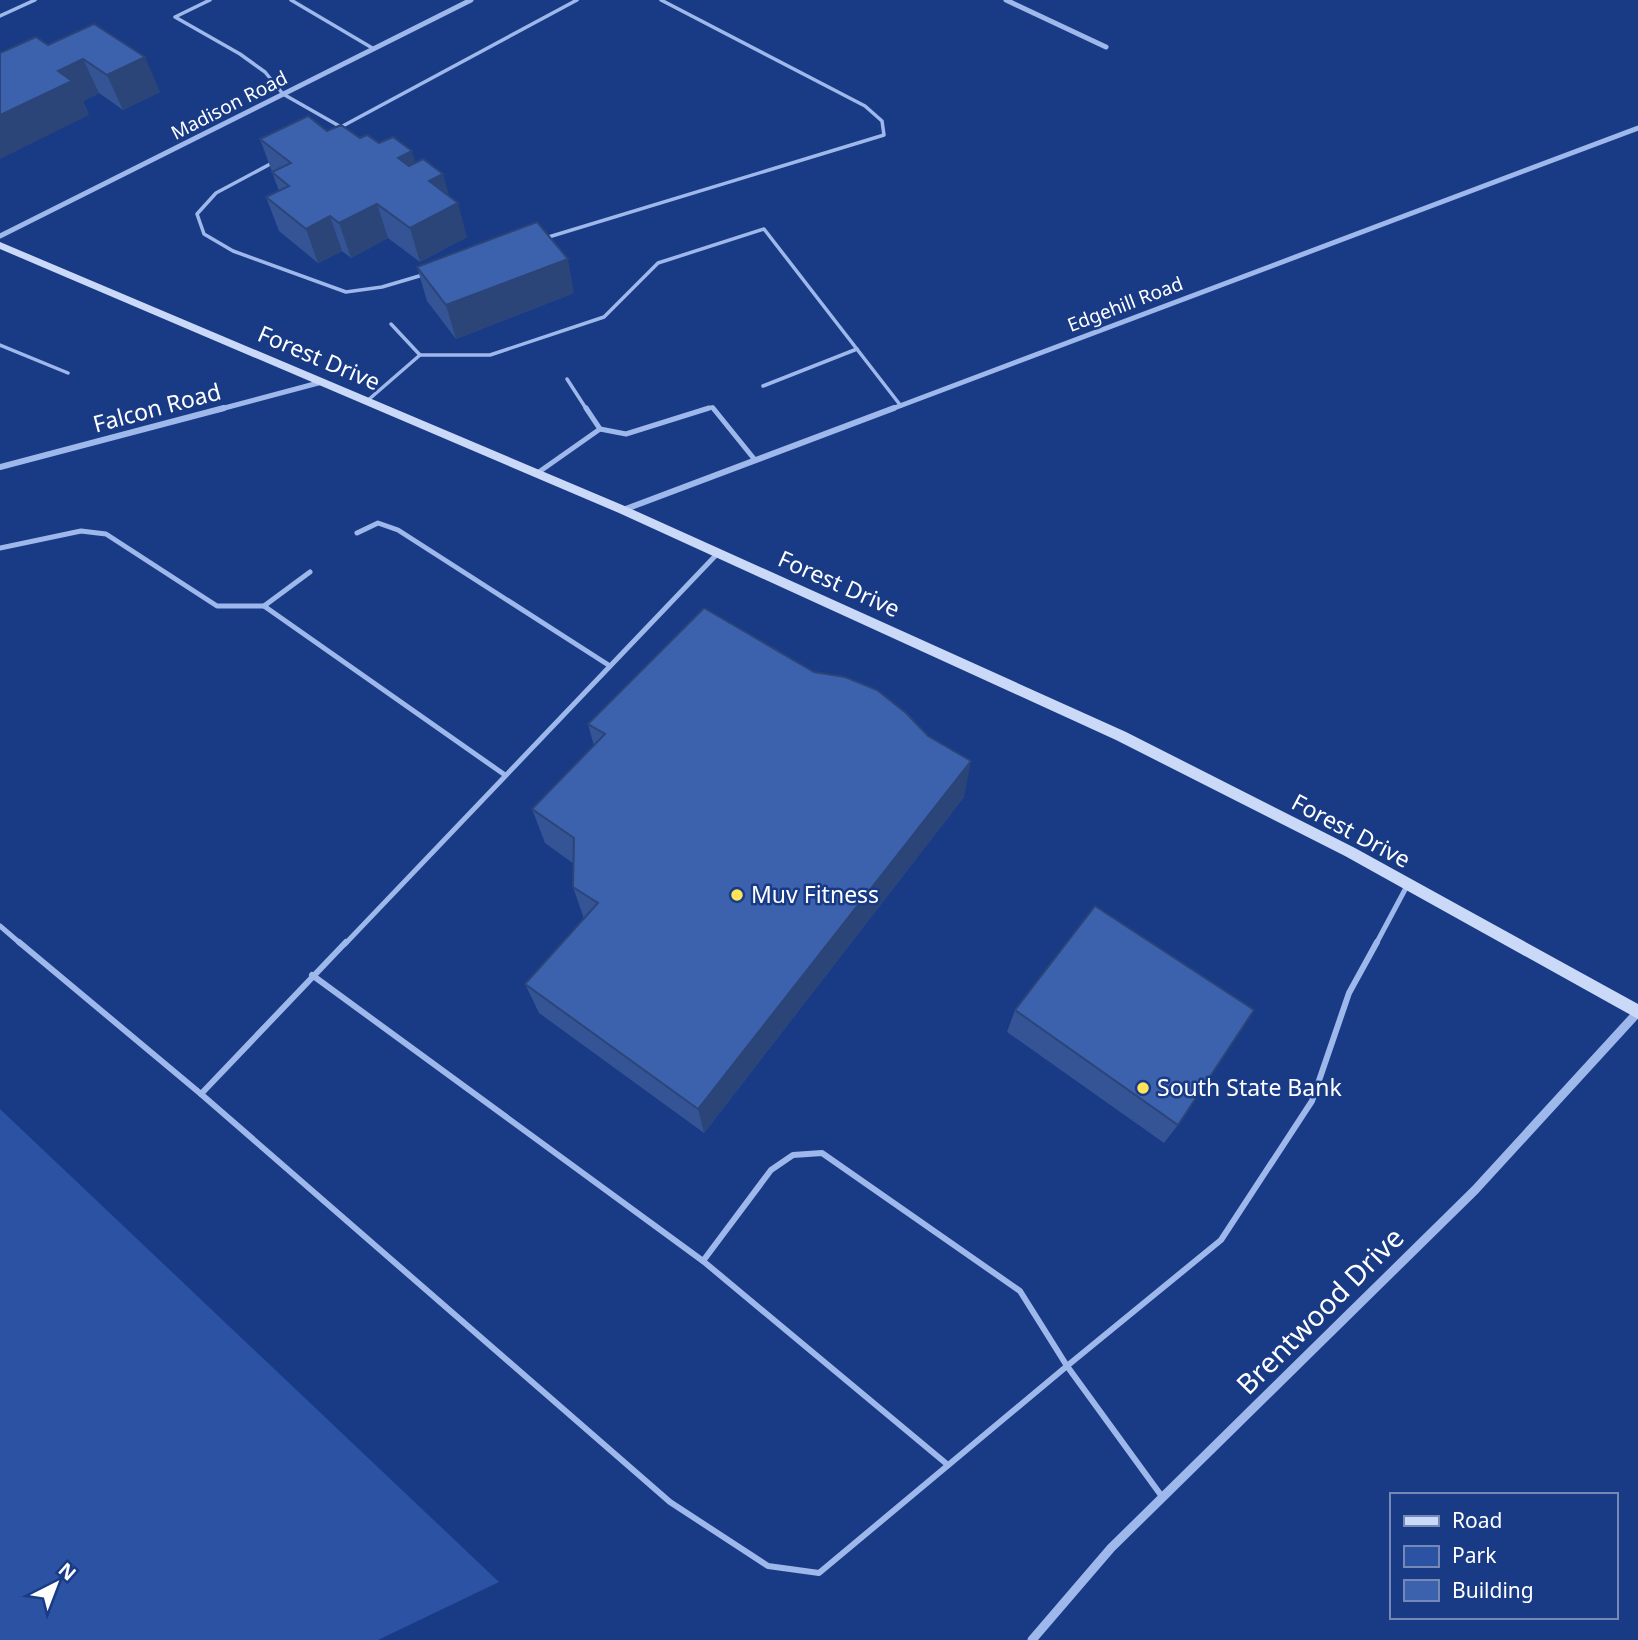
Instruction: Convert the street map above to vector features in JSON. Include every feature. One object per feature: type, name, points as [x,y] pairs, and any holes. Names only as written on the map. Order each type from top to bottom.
[{"type":"main road","name":"Forest Drive","points":[[0,245],[623,510],[1121,736],[1408,884],[1638,1012]]},
{"type":"street","name":"Madison Road","points":[[0,236],[471,0]]},
{"type":"street","points":[[1006,0],[1106,47]]},
{"type":"street","name":"Edgehill Road","points":[[623,510],[1638,128]]},
{"type":"street","name":"Falcon Road","points":[[0,467],[322,382]]},
{"type":"street","name":"Brentwood Drive","points":[[1032,1640],[1111,1548],[1475,1190],[1638,1012]]},
{"type":"lane","points":[[0,16],[35,0]]},
{"type":"lane","points":[[210,0],[175,17],[240,54],[265,72],[283,94],[341,127]]},
{"type":"lane","points":[[291,0],[374,49]]},
{"type":"lane","points":[[329,133],[577,0]]},
{"type":"lane","points":[[540,239],[884,135],[882,121],[865,106],[661,0]]},
{"type":"lane","points":[[284,157],[216,193],[197,214],[204,234],[233,250],[346,292],[382,287],[434,271]]},
{"type":"lane","points":[[367,401],[420,355],[490,355],[604,317],[658,263],[764,229],[901,406]]},
{"type":"lane","points":[[391,324],[420,355]]},
{"type":"lane","points":[[1,347],[68,373]]},
{"type":"lane","points":[[763,386],[857,349]]},
{"type":"lane","points":[[568,379],[600,429]]},
{"type":"lane","points":[[536,474],[600,429],[626,434],[712,407],[755,460]]},
{"type":"lane","points":[[357,533],[378,523],[398,530],[610,666]]},
{"type":"lane","points":[[0,548],[80,531],[106,534],[217,606],[264,606],[506,775]]},
{"type":"lane","points":[[201,1094],[718,553]]},
{"type":"lane","points":[[264,606],[310,572]]},
{"type":"lane","points":[[0,926],[201,1094],[670,1502],[768,1566],[820,1573],[1221,1240],[1312,1101],[1349,993],[1408,884]]},
{"type":"lane","points":[[312,975],[703,1261],[948,1465]]},
{"type":"lane","points":[[703,1261],[771,1170],[793,1155],[822,1153],[1020,1290],[1067,1366],[1163,1498]]},
{"type":"green space","points":[[0,1109],[499,1582],[378,1640],[0,1640]]},
{"type":"building","points":[[94,24],[145,57],[107,75],[83,59],[58,71],[72,81],[0,115],[0,53],[36,37],[48,45]]},
{"type":"building","points":[[308,116],[327,131],[341,125],[360,138],[367,135],[379,143],[393,137],[412,151],[398,158],[409,166],[423,159],[443,174],[429,181],[458,203],[410,228],[377,204],[339,223],[330,216],[306,229],[266,197],[289,186],[272,172],[291,163],[260,139]]},
{"type":"building","points":[[537,222],[568,259],[446,305],[417,267]]},
{"type":"building","name":"Muv Fitness","points":[[704,608],[814,672],[845,677],[877,690],[906,713],[928,736],[971,761],[698,1109],[525,984],[598,903],[573,887],[574,838],[532,809],[605,734],[588,724]]},
{"type":"building","name":"South State Bank","points":[[1095,906],[1254,1010],[1178,1125],[1015,1010]]},
{"type":"place","name":"Muv Fitness","points":[[737,895]]},
{"type":"place","name":"South State Bank","points":[[1143,1088]]}]
